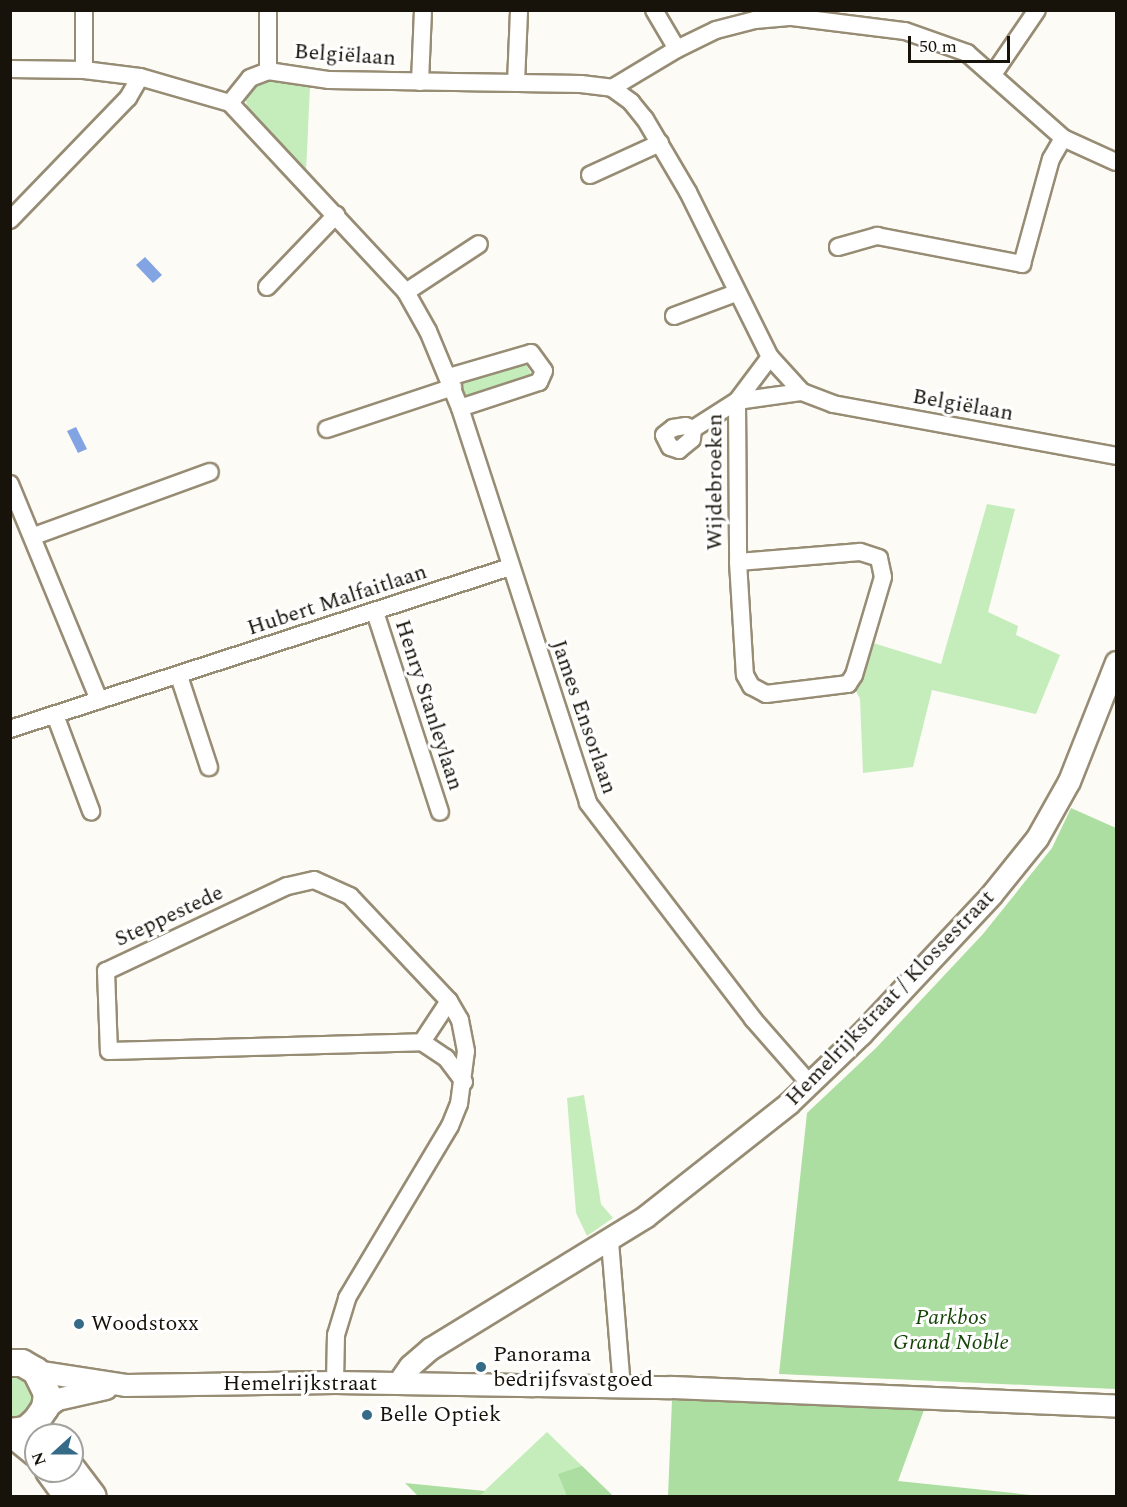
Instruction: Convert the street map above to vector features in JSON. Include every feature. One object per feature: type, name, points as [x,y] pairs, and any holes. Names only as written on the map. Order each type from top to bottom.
[{"type":"main road","points":[[10,1363],[22,1363],[36,1371],[47,1394],[43,1421],[26,1430],[11,1433]]},
{"type":"main road","points":[[11,1433],[24,1443]]},
{"type":"main road","points":[[58,1483],[68,1497]]},
{"type":"main road","points":[[82,1483],[92,1497]]},
{"type":"street","points":[[84,10],[84,70]]},
{"type":"street","name":"Belgiëlaan","points":[[268,10],[268,71]]},
{"type":"street","name":"Belgiëlaan","points":[[420,82],[423,10]]},
{"type":"street","points":[[516,83],[519,10]]},
{"type":"street","points":[[654,10],[677,49]]},
{"type":"street","points":[[994,73],[1037,10]]},
{"type":"street","points":[[612,88],[677,49],[728,27],[755,20],[792,17],[905,31],[967,53],[994,73],[1063,138],[1116,162]]},
{"type":"street","points":[[10,69],[84,70],[140,77],[235,107]]},
{"type":"street","name":"Belgiëlaan","points":[[235,107],[250,78],[268,71],[329,80],[516,83],[612,88],[632,102],[660,143],[770,357],[802,393]]},
{"type":"street","points":[[10,220],[128,98],[140,77]]},
{"type":"street","name":"James Ensorlaan","points":[[235,107],[406,292],[451,382],[588,803],[753,1019],[810,1084]]},
{"type":"street","points":[[838,247],[877,236],[1022,264],[1051,159],[1063,138]]},
{"type":"street","points":[[590,175],[660,143]]},
{"type":"street","points":[[267,287],[336,215]]},
{"type":"street","points":[[406,292],[479,244]]},
{"type":"street","points":[[674,316],[736,292]]},
{"type":"street","points":[[327,429],[531,353],[544,371],[539,382],[460,408]]},
{"type":"street","name":"Belgiëlaan","points":[[693,429],[737,401],[770,357]]},
{"type":"street","name":"Belgiëlaan","points":[[737,401],[802,393],[833,404],[1116,456]]},
{"type":"street","name":"Wijdebroeken","points":[[737,401],[738,562],[745,674],[751,686],[766,694],[848,684],[854,675],[883,577],[879,558],[860,552],[738,562]]},
{"type":"street","points":[[34,536],[210,472]]},
{"type":"street","points":[[10,484],[34,536],[99,700]]},
{"type":"street","name":"Hubert Malfaitlaan","points":[[10,729],[510,567]]},
{"type":"street","name":"Henry Stanleylaan","points":[[375,612],[440,812]]},
{"type":"street","name":"Hemelrijkstraat / Klossestraat","points":[[610,1242],[725,1156],[810,1084],[991,895],[1026,853],[1069,781],[1116,662]]},
{"type":"street","points":[[179,676],[209,767]]},
{"type":"street","points":[[55,715],[91,811]]},
{"type":"street","name":"Steppestede","points":[[335,1382],[336,1335],[347,1298],[450,1126],[464,1082],[466,1051],[460,1020],[449,1001],[350,896],[314,880],[287,886],[106,970],[109,1051],[422,1042]]},
{"type":"street","points":[[449,1001],[422,1042],[446,1058],[464,1082]]},
{"type":"street","points":[[610,1242],[622,1387]]},
{"type":"street","name":"Hemelrijkstraat","points":[[36,1371],[125,1385],[398,1383],[410,1366],[431,1348],[610,1242]]},
{"type":"street","points":[[398,1383],[774,1390],[1116,1406]]},
{"type":"street","name":"Hemelrijkstraat","points":[[43,1421],[72,1395],[125,1385]]},
{"type":"green space","points":[[267,79],[310,86],[306,172],[249,114],[245,96],[250,87]]},
{"type":"green space","points":[[523,360],[532,375],[529,381],[466,402],[458,384],[460,381]]},
{"type":"green space","points":[[987,504],[1015,509],[988,612],[1018,626],[1016,635],[1060,655],[1036,714],[932,690],[913,767],[863,773],[860,699],[854,687],[870,642],[941,664]]},
{"type":"green space","name":"Parkbos Grand Noble","points":[[1071,808],[1116,828],[1116,1389],[779,1374],[807,1113],[876,1048],[983,934],[1052,848]]},
{"type":"green space","points":[[584,1095],[601,1204],[613,1218],[587,1236],[576,1213],[567,1098]]},
{"type":"green space","points":[[10,1376],[24,1379],[33,1393],[29,1410],[14,1418],[11,1417]]},
{"type":"green space","points":[[672,1400],[924,1410],[898,1481],[1041,1496],[668,1496]]},
{"type":"green space","points":[[547,1432],[613,1496],[479,1496]]},
{"type":"green space","points":[[582,1466],[613,1496],[567,1496],[558,1474]]},
{"type":"green space","points":[[405,1483],[485,1491],[479,1496],[418,1496]]},
{"type":"water","points":[[145,257],[162,275],[153,283],[136,265]]},
{"type":"water","points":[[76,427],[87,449],[78,453],[67,431]]},
{"type":"place","name":"Woodstoxx","points":[[79,1324]]},
{"type":"place","name":"Panorama bedrijfsvastgoed","points":[[481,1367]]},
{"type":"place","name":"Belle Optiek","points":[[367,1415]]}]
